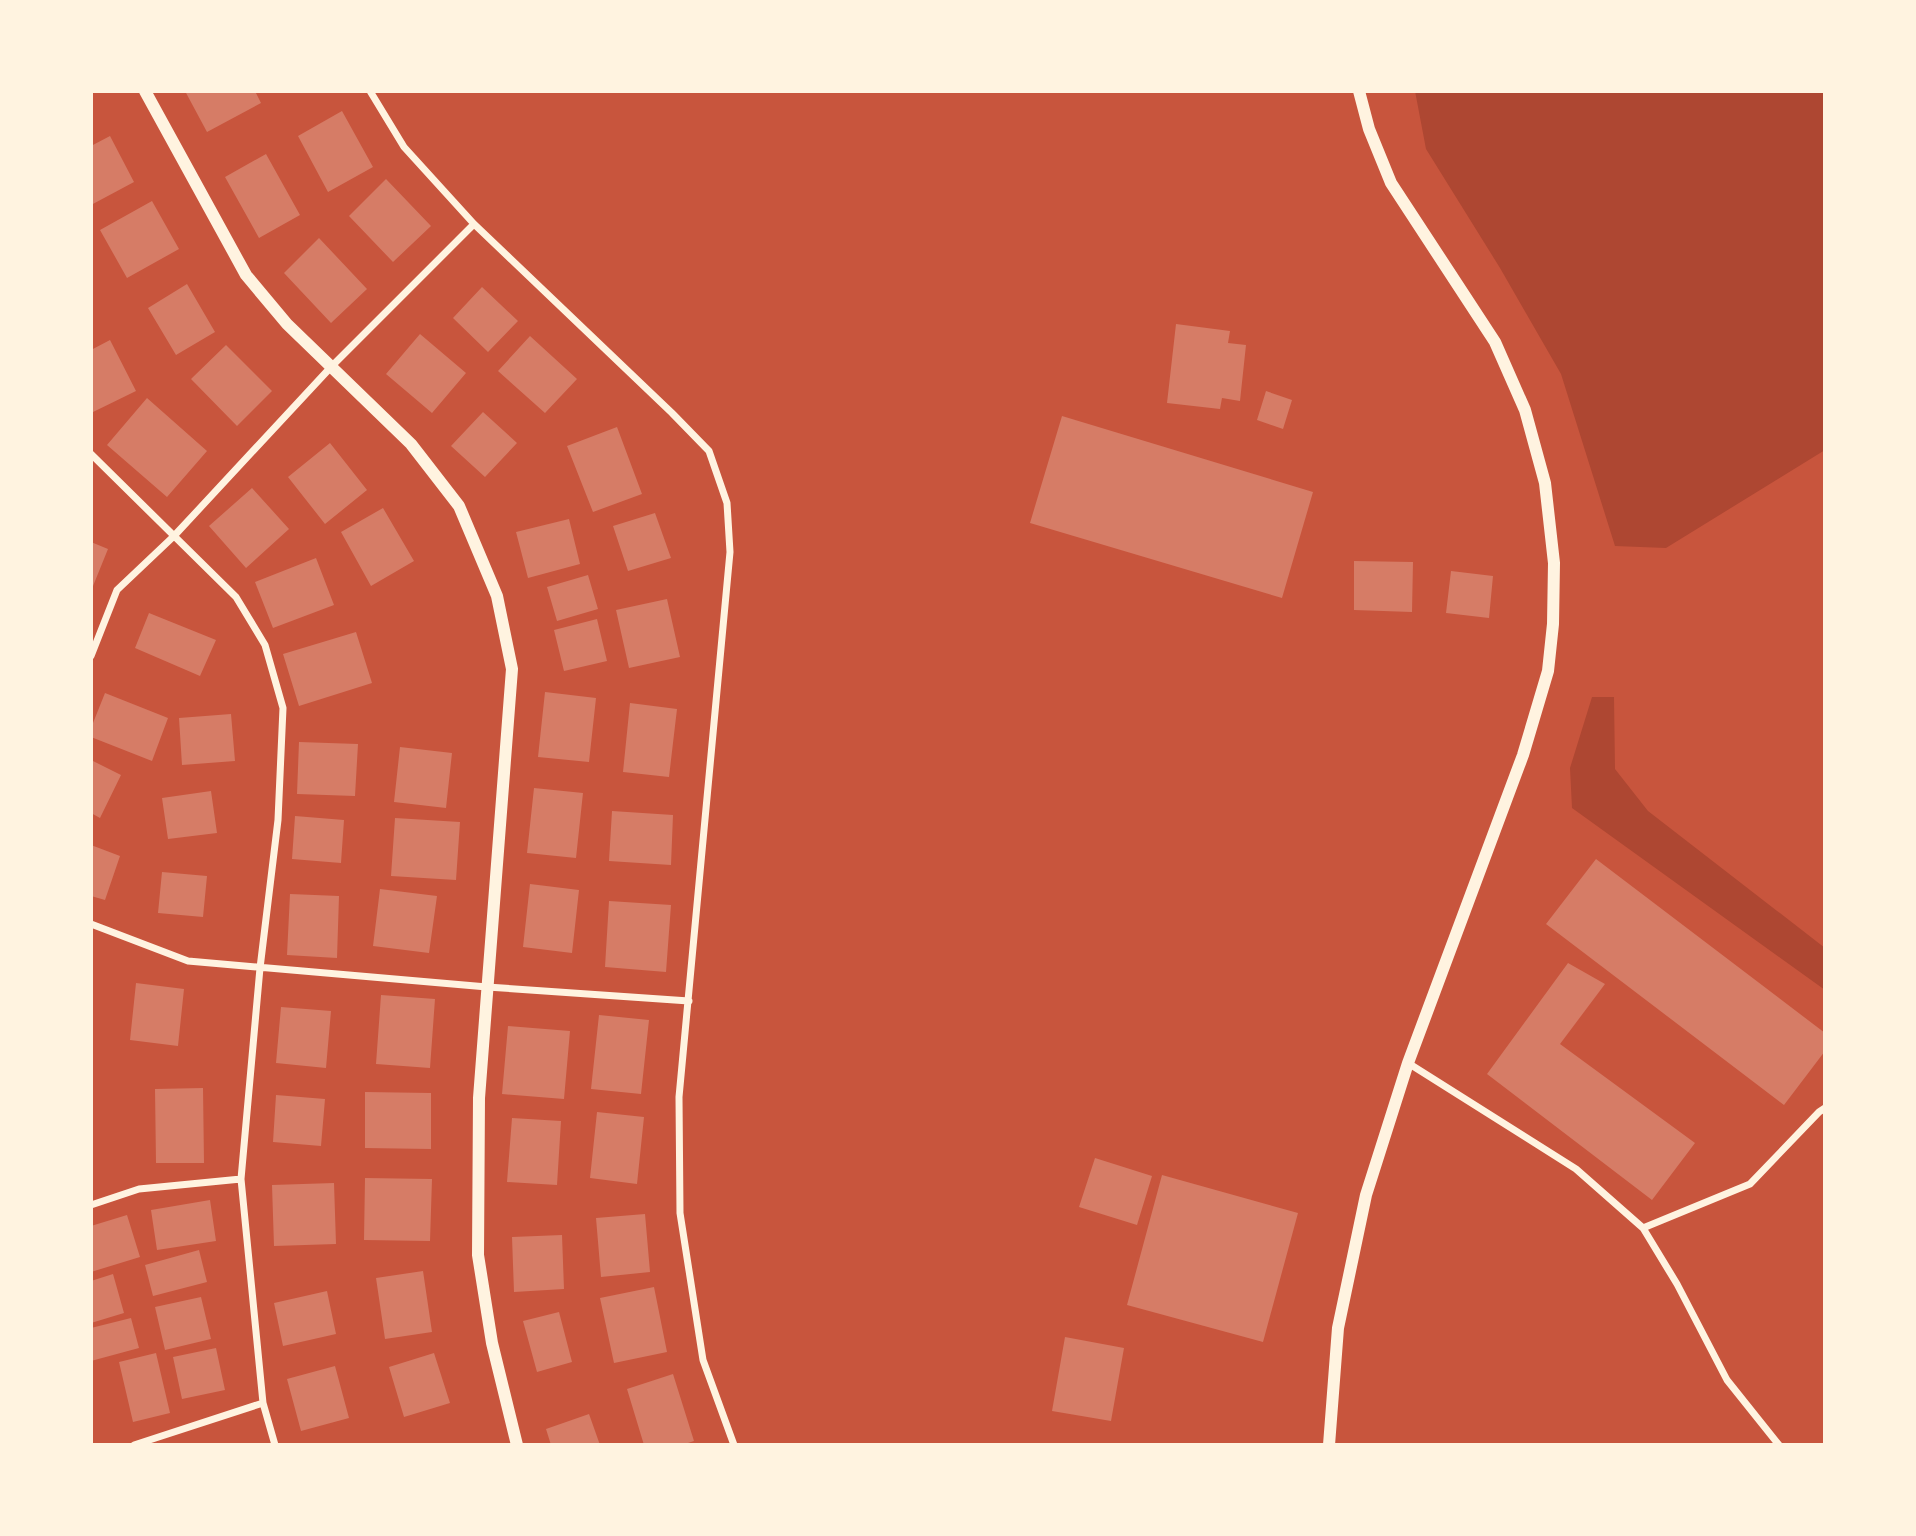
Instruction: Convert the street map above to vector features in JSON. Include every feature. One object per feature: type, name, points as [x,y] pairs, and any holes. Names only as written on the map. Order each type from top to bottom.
[{"type":"street","points":[[145,91],[246,275],[287,324],[411,443],[459,506],[497,596],[512,669],[479,1098],[478,1255],[492,1343],[517,1445]]},
{"type":"street","points":[[370,91],[404,147],[474,224],[709,451],[727,503],[730,552],[679,1097],[680,1213],[703,1360],[734,1445]]},
{"type":"street","points":[[1329,1445],[1338,1328],[1363,1208],[1408,1063],[1523,755],[1548,671],[1553,624],[1554,564],[1545,483],[1525,410],[1495,342],[1391,183],[1369,129],[1359,91]]},
{"type":"street","points":[[91,656],[117,590],[174,536],[331,367],[474,224]]},
{"type":"street","points":[[91,454],[236,597],[265,645],[283,708],[278,820],[260,968],[241,1178],[263,1403],[275,1445]]},
{"type":"street","points":[[91,924],[188,961],[487,987],[689,1001]]},
{"type":"street","points":[[1408,1063],[1576,1169],[1643,1228],[1677,1284],[1727,1380],[1779,1445]]},
{"type":"street","points":[[1643,1228],[1750,1184],[1825,1108]]},
{"type":"street","points":[[91,1205],[139,1189],[241,1178]]},
{"type":"street","points":[[134,1445],[263,1403]]},
{"type":"shaded area","points":[[1415,91],[1825,91],[1825,450],[1666,548],[1615,546],[1561,374],[1500,268],[1426,149]]},
{"type":"shaded area","points":[[1592,697],[1614,697],[1615,769],[1648,811],[1825,948],[1825,990],[1572,808],[1570,768]]},
{"type":"building","points":[[185,91],[255,91],[261,103],[207,132]]},
{"type":"building","points":[[342,111],[373,167],[328,192],[298,136]]},
{"type":"building","points":[[110,136],[134,182],[91,205],[91,146]]},
{"type":"building","points":[[266,154],[300,215],[259,238],[225,177]]},
{"type":"building","points":[[386,179],[431,226],[393,262],[349,216]]},
{"type":"building","points":[[152,201],[179,249],[127,278],[100,230]]},
{"type":"building","points":[[319,238],[367,289],[331,323],[284,273]]},
{"type":"building","points":[[187,284],[215,332],[176,355],[148,308]]},
{"type":"building","points":[[482,287],[518,321],[488,352],[453,318]]},
{"type":"building","points":[[1176,324],[1230,331],[1228,343],[1246,345],[1240,401],[1222,398],[1220,409],[1167,403]]},
{"type":"building","points":[[420,334],[466,373],[432,413],[386,374]]},
{"type":"building","points":[[530,336],[577,379],[545,413],[498,371]]},
{"type":"building","points":[[110,340],[136,391],[91,413],[91,350]]},
{"type":"building","points":[[226,345],[272,391],[237,426],[191,379]]},
{"type":"building","points":[[1266,391],[1292,400],[1283,429],[1257,420]]},
{"type":"building","points":[[147,398],[207,451],[167,497],[107,445]]},
{"type":"building","points":[[483,412],[517,443],[485,477],[451,446]]},
{"type":"building","points":[[1062,416],[1313,492],[1282,598],[1030,523]]},
{"type":"building","points":[[617,427],[642,494],[593,512],[567,446]]},
{"type":"building","points":[[330,443],[367,490],[325,524],[288,477]]},
{"type":"building","points":[[252,488],[289,529],[246,568],[209,526]]},
{"type":"building","points":[[383,508],[414,561],[371,586],[341,532]]},
{"type":"building","points":[[655,513],[671,558],[628,571],[613,526]]},
{"type":"building","points":[[569,519],[580,564],[528,578],[516,532]]},
{"type":"building","points":[[91,542],[108,549],[91,591]]},
{"type":"building","points":[[316,558],[334,605],[273,628],[255,582]]},
{"type":"building","points":[[1354,561],[1413,562],[1412,612],[1354,610]]},
{"type":"building","points":[[1451,571],[1493,576],[1489,618],[1446,613]]},
{"type":"building","points":[[588,575],[598,609],[557,621],[547,587]]},
{"type":"building","points":[[667,599],[680,657],[629,668],[616,610]]},
{"type":"building","points":[[149,613],[216,640],[200,676],[135,648]]},
{"type":"building","points":[[597,619],[607,661],[564,671],[554,630]]},
{"type":"building","points":[[356,632],[372,683],[299,706],[283,654]]},
{"type":"building","points":[[545,692],[596,698],[589,762],[538,757]]},
{"type":"building","points":[[105,693],[168,718],[152,761],[91,737],[91,728]]},
{"type":"building","points":[[630,703],[677,709],[669,777],[623,772]]},
{"type":"building","points":[[231,714],[235,761],[182,765],[179,718]]},
{"type":"building","points":[[299,742],[358,744],[355,796],[297,794]]},
{"type":"building","points":[[400,747],[452,753],[446,808],[394,802]]},
{"type":"building","points":[[91,760],[121,775],[100,818],[91,813]]},
{"type":"building","points":[[534,788],[583,793],[576,858],[527,853]]},
{"type":"building","points":[[211,791],[217,833],[168,839],[162,798]]},
{"type":"building","points":[[612,811],[673,815],[671,865],[609,861]]},
{"type":"building","points":[[295,816],[344,820],[341,863],[292,859]]},
{"type":"building","points":[[395,818],[460,822],[456,880],[391,876]]},
{"type":"building","points":[[91,845],[120,856],[105,900],[91,896]]},
{"type":"building","points":[[1596,859],[1825,1033],[1825,1051],[1784,1105],[1546,924]]},
{"type":"building","points":[[162,872],[207,876],[203,917],[158,913]]},
{"type":"building","points":[[530,884],[579,890],[572,953],[523,947]]},
{"type":"building","points":[[380,889],[437,896],[429,953],[373,946]]},
{"type":"building","points":[[290,894],[339,896],[337,958],[287,955]]},
{"type":"building","points":[[609,901],[671,905],[666,972],[605,967]]},
{"type":"building","points":[[1568,963],[1605,984],[1560,1044],[1695,1143],[1652,1200],[1487,1074]]},
{"type":"building","points":[[136,983],[184,989],[178,1046],[130,1040]]},
{"type":"building","points":[[381,995],[435,999],[430,1068],[376,1064]]},
{"type":"building","points":[[281,1007],[331,1011],[326,1068],[276,1063]]},
{"type":"building","points":[[599,1015],[649,1020],[641,1094],[591,1089]]},
{"type":"building","points":[[508,1026],[570,1031],[564,1099],[502,1094]]},
{"type":"building","points":[[203,1088],[204,1163],[156,1163],[155,1089]]},
{"type":"building","points":[[365,1092],[431,1093],[431,1149],[365,1148]]},
{"type":"building","points":[[276,1095],[325,1099],[321,1146],[273,1142]]},
{"type":"building","points":[[597,1112],[644,1117],[637,1184],[590,1178]]},
{"type":"building","points":[[512,1118],[561,1121],[557,1185],[507,1182]]},
{"type":"building","points":[[1095,1158],[1152,1176],[1137,1225],[1079,1207]]},
{"type":"building","points":[[1162,1175],[1298,1213],[1263,1342],[1127,1305]]},
{"type":"building","points":[[365,1178],[432,1179],[430,1241],[364,1240]]},
{"type":"building","points":[[334,1183],[336,1244],[274,1246],[272,1185]]},
{"type":"building","points":[[210,1200],[216,1241],[157,1250],[151,1210]]},
{"type":"building","points":[[645,1214],[650,1272],[601,1277],[596,1218]]},
{"type":"building","points":[[127,1215],[140,1257],[91,1272],[91,1226]]},
{"type":"building","points":[[562,1235],[564,1289],[514,1292],[512,1237]]},
{"type":"building","points":[[199,1250],[207,1282],[153,1296],[145,1265]]},
{"type":"building","points":[[423,1271],[432,1332],[385,1339],[376,1278]]},
{"type":"building","points":[[113,1274],[124,1313],[91,1323],[91,1281]]},
{"type":"building","points":[[654,1287],[667,1352],[614,1363],[600,1298]]},
{"type":"building","points":[[327,1291],[336,1334],[283,1346],[274,1303]]},
{"type":"building","points":[[201,1297],[211,1339],[165,1350],[155,1307]]},
{"type":"building","points":[[559,1312],[572,1362],[537,1372],[523,1321]]},
{"type":"building","points":[[131,1318],[139,1348],[91,1361],[91,1328]]},
{"type":"building","points":[[1065,1337],[1124,1348],[1111,1421],[1052,1411]]},
{"type":"building","points":[[216,1348],[225,1390],[182,1399],[173,1357]]},
{"type":"building","points":[[156,1353],[170,1413],[133,1422],[119,1362]]},
{"type":"building","points":[[434,1353],[450,1403],[404,1417],[389,1367]]},
{"type":"building","points":[[335,1366],[349,1418],[301,1431],[287,1379]]},
{"type":"building","points":[[673,1374],[694,1441],[682,1445],[644,1445],[627,1389]]},
{"type":"building","points":[[589,1414],[600,1445],[551,1445],[546,1429]]}]
